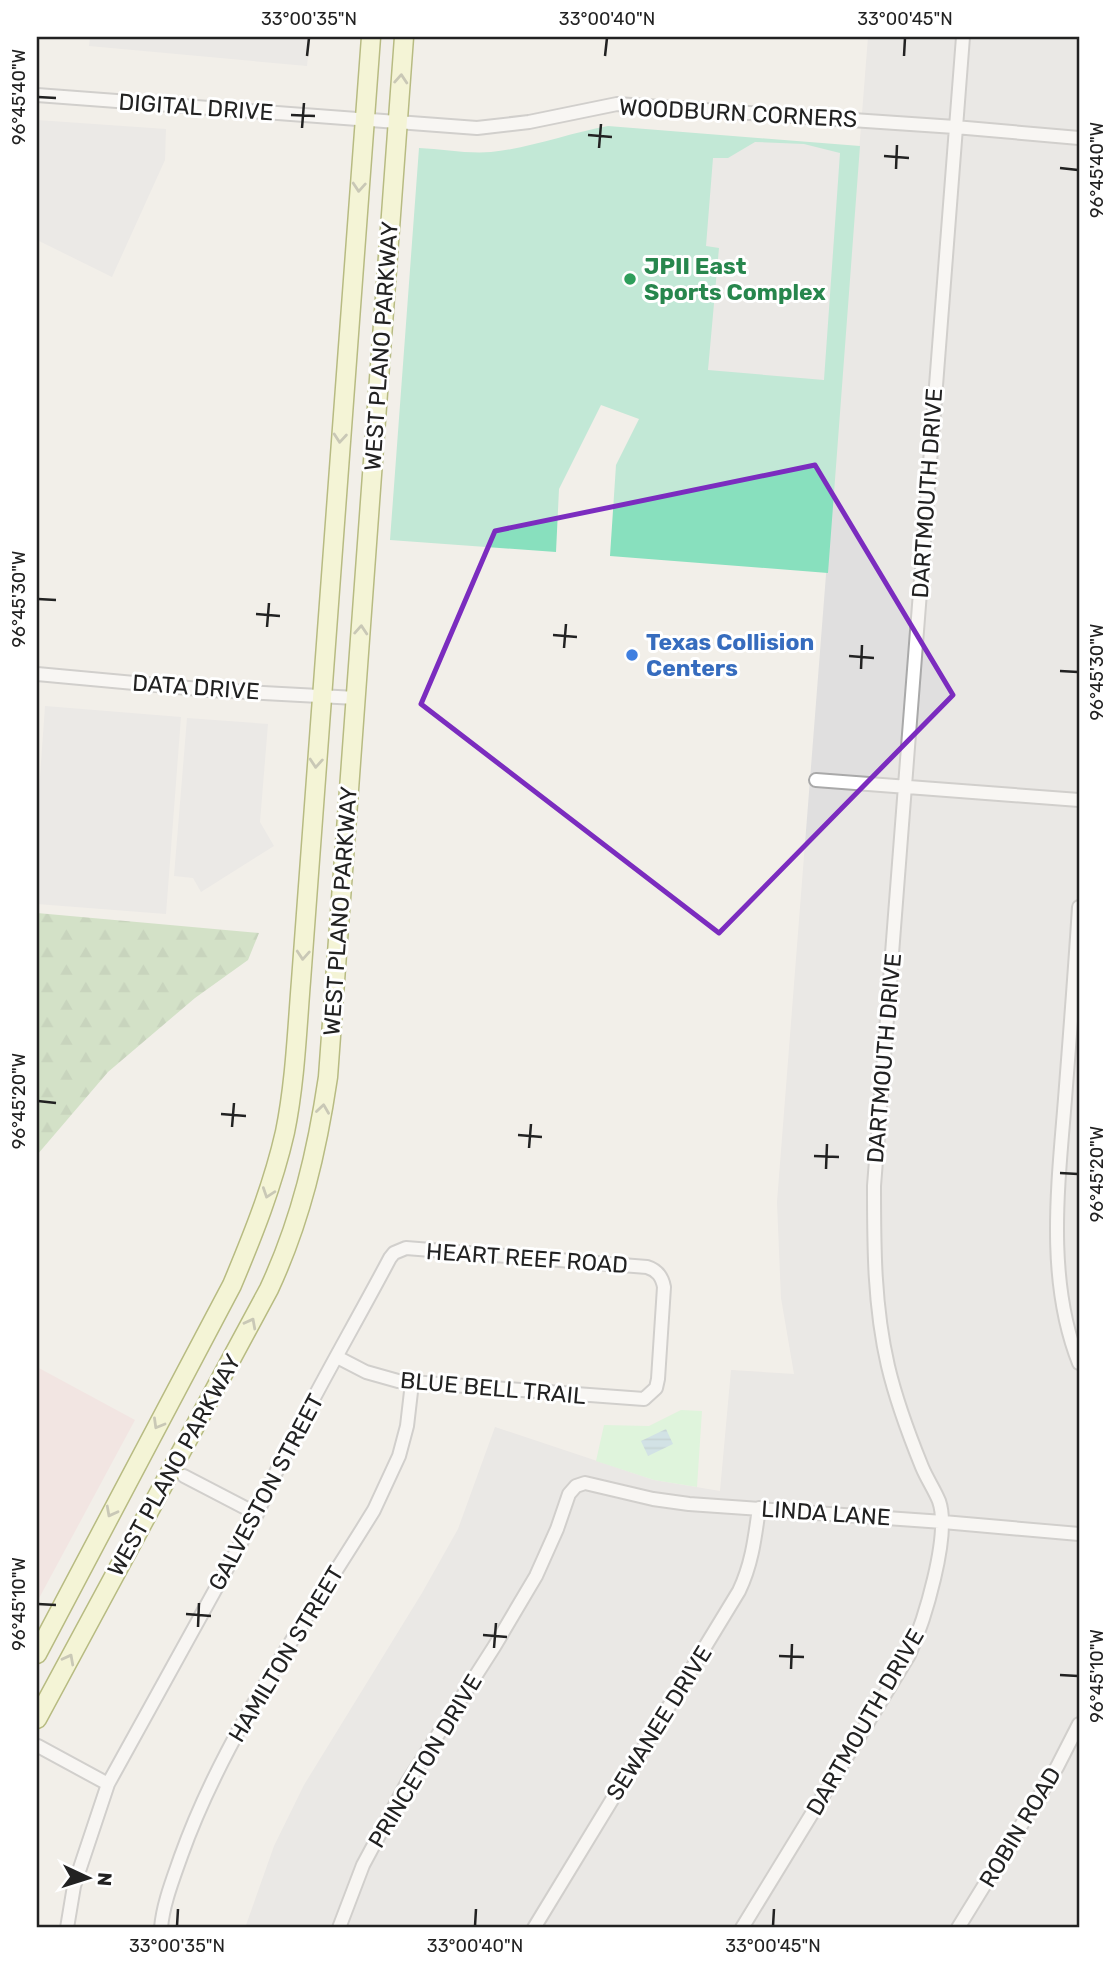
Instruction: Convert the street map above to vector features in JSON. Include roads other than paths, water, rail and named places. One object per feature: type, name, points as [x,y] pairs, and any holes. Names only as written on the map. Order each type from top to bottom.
[{"type":"main road","name":"WEST PLANO PARKWAY","points":[[37,1654],[232,1285],[272,1184],[285,1130],[294,1067],[371,37]]},
{"type":"main road","name":"WEST PLANO PARKWAY","points":[[37,1719],[269,1289],[300,1212],[320,1135],[328,1077],[404,37]]},
{"type":"main road","points":[[344,393],[377,396]]},
{"type":"street","name":"DARTMOUTH DRIVE","points":[[741,1928],[909,1655],[928,1603],[943,1522],[939,1502],[918,1457],[888,1367],[878,1315],[874,1274],[874,1186],[963,37]]},
{"type":"street","name":"DIGITAL DRIVE","points":[[37,95],[398,122]]},
{"type":"street","name":"WOODBURN CORNERS","points":[[398,122],[494,128],[617,104],[1079,138]]},
{"type":"street","name":"DATA DRIVE","points":[[37,674],[210,690],[356,698]]},
{"type":"street","points":[[816,780],[1079,800]]},
{"type":"street","points":[[1079,906],[1077,974],[1059,1182],[1058,1238],[1060,1292],[1079,1363]]},
{"type":"street","name":"HEART REEF ROAD","points":[[394,1253],[406,1248],[647,1267],[659,1274],[664,1287],[656,1388],[651,1394]]},
{"type":"street","name":"GALVESTON STREET","points":[[67,1928],[74,1886],[108,1784],[257,1514],[269,1485],[394,1253]]},
{"type":"street","name":"BLUE BELL TRAIL","points":[[337,1357],[383,1378],[412,1383],[636,1400],[651,1394]]},
{"type":"street","name":"HAMILTON STREET","points":[[160,1928],[170,1888],[211,1783],[269,1679],[374,1510],[387,1483],[407,1426],[412,1383]]},
{"type":"street","points":[[184,1476],[257,1514]]},
{"type":"street","name":"LINDA LANE","points":[[576,1486],[585,1483],[653,1499],[689,1504],[1079,1534]]},
{"type":"street","name":"PRINCETON DRIVE","points":[[339,1928],[363,1866],[407,1783],[536,1576],[557,1530],[569,1494],[576,1486]]},
{"type":"street","name":"SEWANEE DRIVE","points":[[534,1928],[740,1591],[748,1573],[759,1508]]},
{"type":"street","name":"ROBIN ROAD","points":[[958,1928],[1057,1767],[1079,1724]]},
{"type":"street","points":[[38,1746],[108,1784]]},
{"type":"water","points":[[666,1429],[673,1444],[648,1456],[641,1441]]},
{"type":"place","name":"JPII East Sports Complex","points":[[630,279]]},
{"type":"place","name":"Texas Collision Centers","points":[[632,655]]}]
